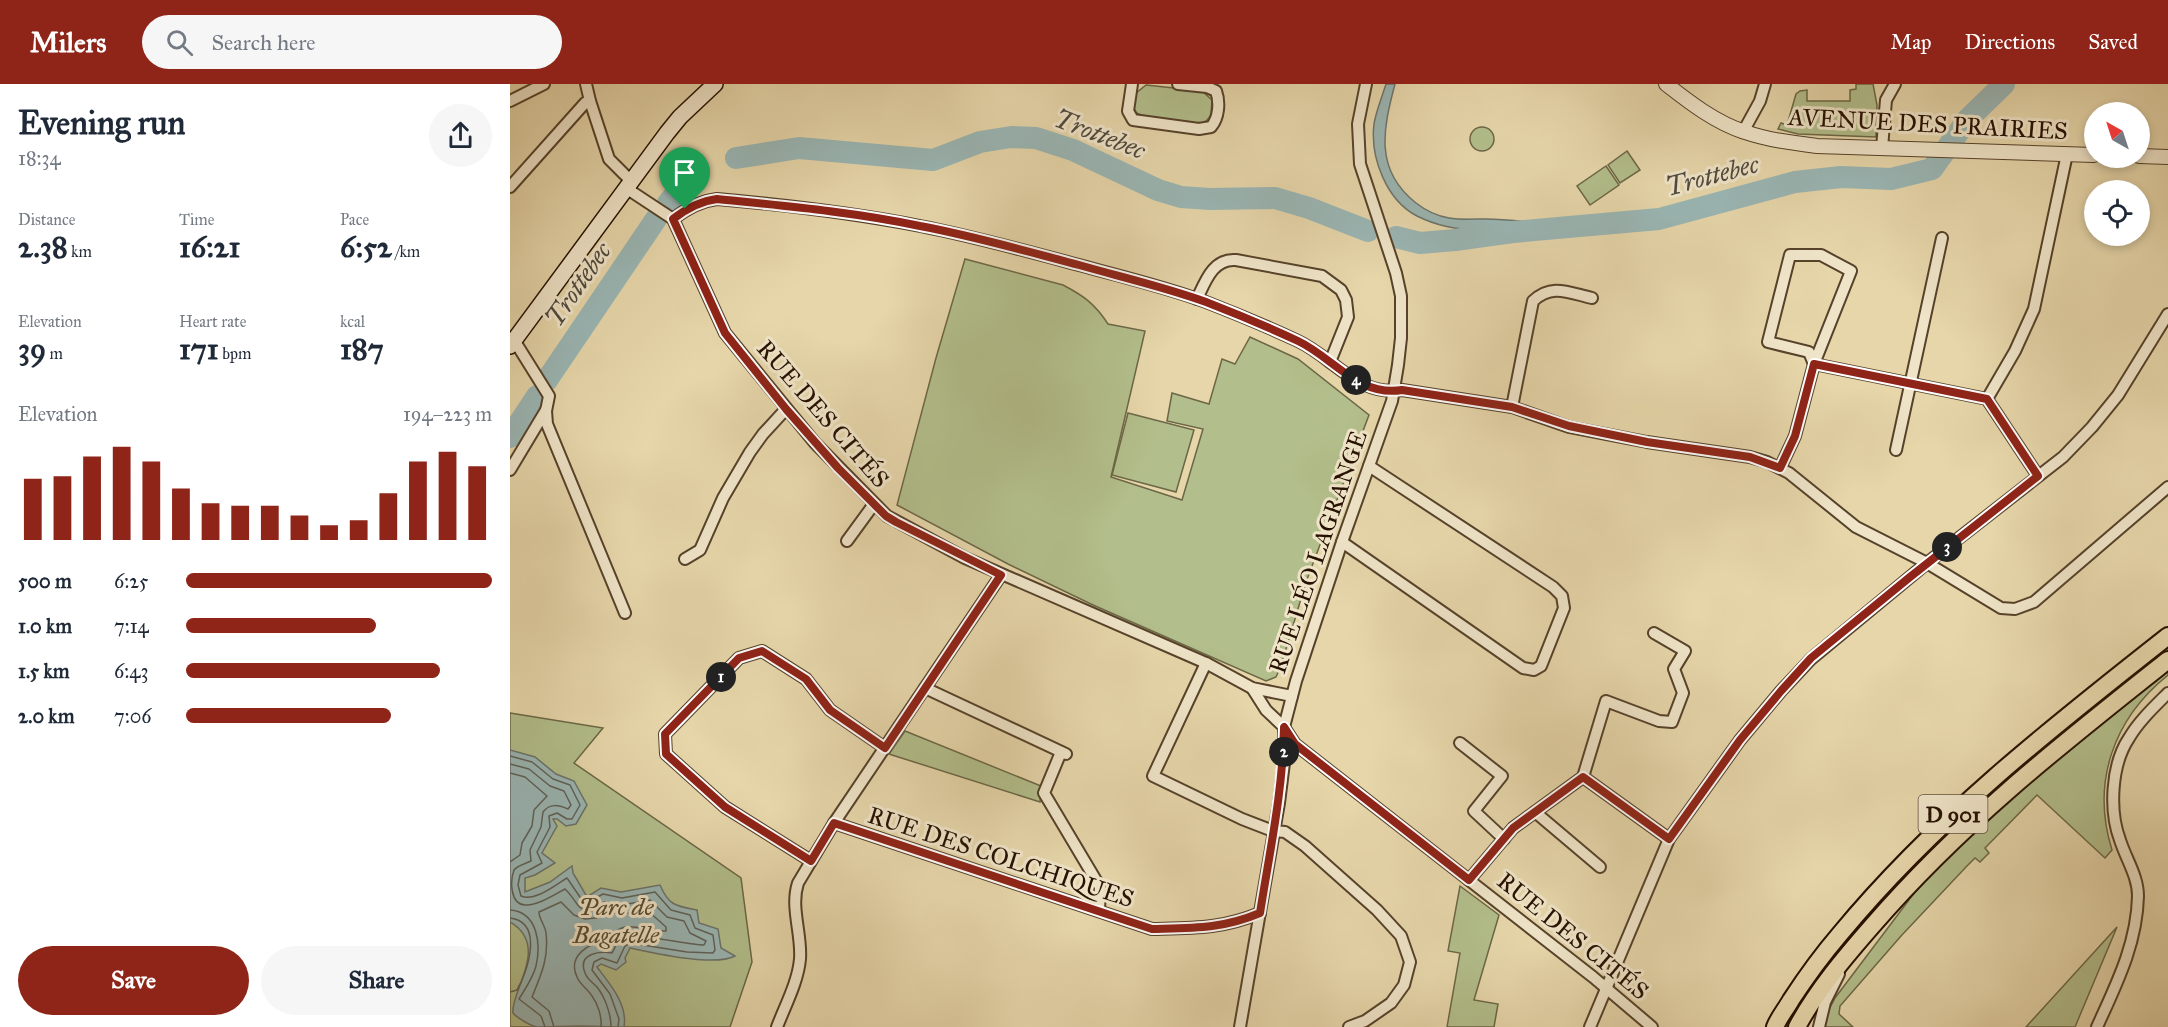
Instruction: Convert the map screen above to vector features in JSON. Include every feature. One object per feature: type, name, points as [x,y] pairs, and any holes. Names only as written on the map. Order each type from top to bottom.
[{"type":"main road","points":[[514,335],[680,117],[715,84]]},
{"type":"main road","name":"D 901","points":[[1775,1027],[1814,966],[1871,896],[1916,848],[1967,800],[2060,721],[2168,636]]},
{"type":"main road","name":"D 901","points":[[1797,1027],[1809,1005],[1851,951],[1912,880],[1983,811],[2168,660]]},
{"type":"street","points":[[510,101],[544,84]]},
{"type":"street","points":[[586,84],[609,159],[628,185],[673,219],[685,209],[717,199],[821,210],[918,225],[1147,283],[1197,299],[1316,350],[1351,378],[1375,390],[1392,392],[1402,390],[1512,407],[1569,426],[1647,442],[1750,457],[1780,468],[1796,478],[1856,527],[1927,563],[2001,608],[2015,609],[2034,602],[2168,487]]},
{"type":"street","points":[[1132,84],[1128,111],[1133,120],[1199,129],[1211,127],[1216,119],[1218,99],[1216,91],[1212,88],[1178,84]]},
{"type":"street","name":"RUE LÉO LAGRANGE","points":[[1240,1027],[1279,803],[1284,763],[1284,727],[1342,542],[1392,401],[1401,338],[1401,296],[1396,273],[1360,164],[1358,124],[1366,84]]},
{"type":"street","name":"AVENUE DES PRAIRIES","points":[[1666,84],[1685,99],[1743,132],[1772,139],[1808,145],[2084,155]]},
{"type":"street","points":[[1743,132],[1760,101],[1765,84]]},
{"type":"street","points":[[1882,148],[1886,100],[1895,84]]},
{"type":"street","points":[[510,187],[585,103],[590,101]]},
{"type":"street","points":[[1987,399],[2016,351],[2034,309],[2067,154]]},
{"type":"street","points":[[2150,156],[2168,157]]},
{"type":"street","name":"RUE DES CITÉS","points":[[673,219],[725,333],[786,409],[838,468],[874,504],[896,522],[1001,575],[1206,663],[1252,688],[1292,696]]},
{"type":"street","points":[[1896,450],[1942,238]]},
{"type":"street","points":[[1780,468],[1795,436],[1814,364],[1851,271],[1821,255],[1790,255],[1768,342],[1809,352],[1814,364]]},
{"type":"street","points":[[1197,299],[1215,267],[1225,260],[1322,276],[1341,290],[1346,300],[1348,317],[1330,362]]},
{"type":"street","points":[[1512,407],[1533,301],[1542,292],[1553,290],[1592,298]]},
{"type":"street","points":[[1590,1027],[1669,839],[1740,740],[1781,691],[1828,644],[2063,457],[2105,411],[2136,369],[2168,314]]},
{"type":"street","points":[[514,335],[549,396],[548,424],[626,613]]},
{"type":"street","points":[[1814,364],[1987,399],[2038,476]]},
{"type":"street","points":[[510,470],[547,407]]},
{"type":"street","points":[[684,559],[700,550],[723,498],[750,452],[786,409]]},
{"type":"street","points":[[1342,542],[1523,668],[1534,670],[1542,666],[1564,608],[1562,596],[1553,587],[1369,466]]},
{"type":"street","points":[[847,541],[874,504]]},
{"type":"street","points":[[777,1027],[800,962],[795,892],[798,883],[834,823],[1001,575]]},
{"type":"street","points":[[1469,880],[1513,828],[1583,777],[1606,700],[1659,721],[1672,722],[1683,693],[1674,669],[1685,651],[1653,633]]},
{"type":"street","points":[[811,861],[725,807],[666,754],[665,734],[739,658],[762,651],[806,679],[830,710],[885,748]]},
{"type":"street","points":[[1206,663],[1153,776],[1242,819],[1273,831],[1285,832],[1377,910],[1401,936],[1410,962],[1404,985],[1390,1003],[1365,1021],[1349,1027]]},
{"type":"street","points":[[926,688],[1064,753],[1044,793],[1100,887],[1099,911]]},
{"type":"street","name":"RUE DES CITÉS","points":[[1252,688],[1266,710],[1284,727],[1295,744],[1607,989],[1652,1027]]},
{"type":"street","points":[[2097,1027],[2126,961],[2135,928],[2138,894],[2132,866],[2120,840],[2113,811],[2116,772],[2127,739],[2168,693]]},
{"type":"street","points":[[1460,743],[1502,776],[1474,811],[1504,839]]},
{"type":"street","points":[[1583,777],[1669,839]]},
{"type":"street","points":[[1535,812],[1600,867]]},
{"type":"street","name":"RUE DES COLCHIQUES","points":[[834,823],[1152,929],[1202,929],[1239,921],[1260,913]]},
{"type":"street","points":[[1271,843],[1295,840]]},
{"type":"street","points":[[1819,1027],[1825,1002],[1851,951]]},
{"type":"green space","points":[[1856,84],[1873,84],[1877,105],[1876,137],[1798,134],[1778,129],[1781,123],[1787,125],[1796,94],[1800,91],[1807,90],[1807,101],[1850,101],[1850,90],[1856,89]]},
{"type":"green space","points":[[1146,85],[1202,91],[1212,100],[1211,114],[1204,122],[1196,124],[1140,115],[1133,106],[1135,94]]},
{"type":"green space","points":[[1482,127],[1491,130],[1494,139],[1491,148],[1482,151],[1473,148],[1470,139],[1473,130]]},
{"type":"green space","points":[[1627,151],[1640,170],[1620,183],[1608,165]]},
{"type":"green space","points":[[1606,166],[1619,185],[1590,205],[1577,186]]},
{"type":"green space","points":[[965,259],[1063,285],[1088,301],[1108,324],[1145,331],[1111,477],[1182,500],[1203,429],[1167,421],[1172,393],[1209,404],[1222,359],[1235,364],[1250,337],[1298,359],[1369,415],[1306,582],[1276,677],[1266,681],[1093,605],[1008,564],[897,505]]},
{"type":"green space","points":[[1128,413],[1194,430],[1176,492],[1112,475]]},
{"type":"green space","points":[[2168,645],[2168,652],[2087,716],[1840,955],[1792,1016],[1786,1027],[1781,1027],[1785,1017],[1857,927],[1935,841],[2020,764]]},
{"type":"green space","points":[[2168,671],[2168,675],[2133,711],[2111,754],[2104,801],[2106,825],[2112,850],[2105,858],[2037,795],[1985,848],[1989,853],[1980,862],[1975,858],[1966,867],[1901,936],[1840,1006],[1839,1014],[1853,1027],[1825,1027],[1826,1015],[1835,998],[1918,888],[1934,871],[2001,807]]},
{"type":"green space","name":"Parc de Bagatelle","points":[[510,713],[603,728],[574,763],[741,878],[752,962],[730,1027],[510,1027]]},
{"type":"green space","points":[[905,731],[1041,786],[1040,802],[889,754]]},
{"type":"green space","points":[[1460,886],[1499,915],[1474,1000],[1498,1004],[1494,1027],[1447,1027],[1460,953],[1448,951]]},
{"type":"green space","points":[[2117,927],[2075,1027],[2026,1027]]},
{"type":"water","points":[[1386,84],[1395,84],[1387,117],[1385,148],[1393,177],[1403,190],[1420,206],[1440,216],[1537,223],[1539,233],[1481,239],[1479,230],[1440,225],[1406,209],[1389,189],[1382,176],[1375,150],[1374,124]]},
{"type":"water","points":[[510,750],[535,757],[556,774],[574,781],[587,805],[576,824],[566,826],[557,819],[553,819],[557,826],[542,853],[555,863],[525,878],[525,892],[550,882],[572,866],[573,873],[587,897],[601,888],[621,892],[660,885],[674,904],[697,910],[699,923],[718,929],[721,948],[735,956],[725,959],[699,960],[630,948],[625,958],[626,962],[616,970],[601,964],[597,967],[612,987],[623,1010],[624,1027],[537,1027],[515,1015],[513,1013],[514,1004],[528,956],[527,943],[522,932],[510,922]]},
{"type":"waterway","name":"Trottebec","points":[[1396,237],[1420,243],[1659,219],[1795,182],[1841,177],[1891,179],[1932,169],[1968,119],[2004,84]]},
{"type":"waterway","name":"Trottebec","points":[[736,158],[799,148],[933,160],[980,142],[1011,137],[1036,138],[1073,150],[1158,190],[1181,197],[1275,198],[1309,208],[1368,231]]},
{"type":"waterway","name":"Trottebec","points":[[668,203],[684,183]]},
{"type":"waterway","name":"Trottebec","points":[[547,380],[656,219]]},
{"type":"waterway","name":"Trottebec","points":[[510,437],[537,396]]},
{"type":"route","points":[[717,199],[810,208],[918,225],[975,238],[1147,283],[1208,303],[1316,350],[1351,378],[1375,390],[1392,392],[1402,390],[1435,397],[1512,407],[1569,426],[1647,442],[1750,457],[1780,468],[1795,436],[1814,364],[1987,399],[2038,476],[1811,658],[1740,740],[1669,839],[1583,777],[1513,828],[1469,880],[1295,744],[1284,727],[1284,763],[1279,803],[1260,913],[1239,921],[1202,929],[1152,929],[834,823],[811,861],[725,807],[666,754],[665,734],[739,658],[762,651],[806,679],[830,710],[885,748],[1001,575],[886,516],[838,468],[786,409],[719,323],[675,226],[673,219],[685,209],[717,199]]}]
